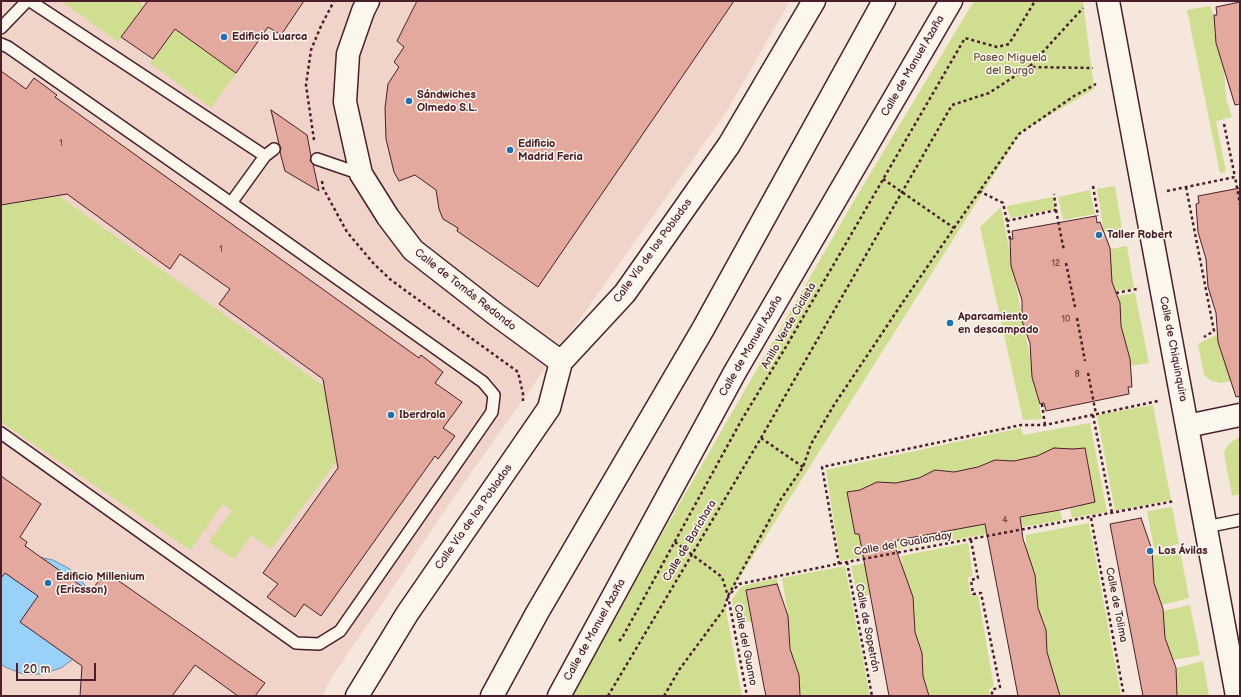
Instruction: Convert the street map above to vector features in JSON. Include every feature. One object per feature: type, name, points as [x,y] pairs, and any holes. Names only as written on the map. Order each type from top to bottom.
[{"type":"main road","name":"Calle de Tomás Redondo","points":[[368,1],[348,54],[345,102],[361,174],[388,217],[413,250],[494,313],[561,362]]},
{"type":"main road","name":"Calle Vía de los Poblados","points":[[357,696],[407,614],[549,408],[561,362],[625,293],[729,145],[814,1]]},
{"type":"main road","points":[[492,696],[537,614],[703,330],[884,1]]},
{"type":"main road","name":"Calle de Manuel Azaña","points":[[559,696],[735,372],[951,1]]},
{"type":"main road","name":"Calle de Chiquinquira","points":[[1108,2],[1237,696]]},
{"type":"main road","points":[[1187,426],[1240,415]]},
{"type":"lane","points":[[1,28],[27,1]]},
{"type":"lane","points":[[30,1],[265,156]]},
{"type":"lane","points":[[1,44],[231,203],[483,382],[494,396],[492,412],[340,631],[319,644],[296,643],[1,433]]},
{"type":"lane","points":[[231,203],[265,156],[274,149]]},
{"type":"lane","points":[[317,158],[361,174]]},
{"type":"lane","points":[[1206,528],[1240,520]]},
{"type":"path","name":"Anillo Verde Ciclista","points":[[617,643],[622,638],[741,421],[787,345],[965,38],[997,47],[1009,44],[1035,1]]},
{"type":"path","name":"Calle de Barichara","points":[[608,696],[761,438],[952,105],[989,93],[1029,67],[1082,8]]},
{"type":"path","points":[[1029,67],[1093,68]]},
{"type":"path","points":[[664,696],[679,670],[724,609],[728,596],[781,499],[803,467],[811,444],[834,405],[1019,134],[1074,96],[1096,84]]},
{"type":"path","points":[[1224,124],[1240,204]]},
{"type":"path","points":[[1166,191],[1234,177]]},
{"type":"path","points":[[883,179],[954,228]]},
{"type":"path","points":[[1093,186],[1098,216]]},
{"type":"path","points":[[1186,187],[1214,331],[1204,337]]},
{"type":"path","points":[[979,191],[1003,202],[1010,239]]},
{"type":"path","points":[[1054,194],[1064,251]]},
{"type":"path","points":[[1007,221],[1056,210]]},
{"type":"path","points":[[1066,262],[1075,307]]},
{"type":"path","points":[[1116,293],[1137,289]]},
{"type":"path","points":[[1077,318],[1085,361]]},
{"type":"path","points":[[1088,373],[1112,513]]},
{"type":"path","points":[[839,564],[822,467],[1021,426],[1045,425],[1158,401]]},
{"type":"path","points":[[1042,404],[1045,425]]},
{"type":"path","points":[[761,438],[803,467]]},
{"type":"path","name":"Calle del Gualanday","points":[[728,596],[739,584],[846,562],[1091,518],[1175,501]]},
{"type":"path","name":"Calle de Tolima","points":[[1091,518],[1124,696]]},
{"type":"path","points":[[971,540],[978,578],[971,580],[973,594],[981,593],[1000,687],[992,690],[992,696]]},
{"type":"path","name":"Calle del Guamo","points":[[675,542],[722,576],[728,596],[747,696]]},
{"type":"path","name":"Calle de Sopetrán","points":[[846,562],[872,696]]},
{"type":"shaded area","points":[[1,1],[790,1],[725,114],[452,500],[330,680],[322,696],[1,696]]},
{"type":"green space","points":[[61,1],[137,1],[144,6],[118,42]]},
{"type":"green space","name":"Paseo Miguela del Burgo","points":[[974,1],[1083,1],[1094,89],[1021,132],[728,596],[726,596],[725,605],[742,696],[552,696],[596,615],[613,623],[654,548],[855,199]]},
{"type":"green space","points":[[1210,6],[1214,15],[1216,43],[1224,70],[1226,99],[1232,117],[1216,121],[1226,172],[1220,173],[1187,10]]},
{"type":"green space","points":[[175,29],[236,73],[211,108],[150,63]]},
{"type":"green space","points":[[1115,186],[1122,229],[1104,232],[1097,189]]},
{"type":"green space","points":[[1090,190],[1095,214],[1063,220],[1058,197]]},
{"type":"green space","points":[[59,196],[325,387],[337,461],[271,549],[251,535],[234,559],[209,542],[232,511],[223,504],[190,550],[1,422],[1,205]]},
{"type":"green space","points":[[1053,197],[1055,209],[1010,218],[1007,206]]},
{"type":"green space","points":[[1001,207],[1042,419],[1023,420],[980,227]]},
{"type":"green space","points":[[1127,246],[1134,288],[1115,291],[1112,282],[1110,249]]},
{"type":"green space","points":[[1135,293],[1149,363],[1131,366],[1121,326],[1117,296]]},
{"type":"green space","points":[[1218,334],[1218,342],[1227,369],[1230,369],[1240,380],[1220,383],[1212,381],[1204,374],[1198,344]]},
{"type":"green space","points":[[1153,405],[1171,500],[1115,511],[1097,415]]},
{"type":"green space","points":[[1090,423],[1107,512],[1072,518],[1070,508],[1079,506],[1077,491],[1093,488],[1085,448],[1014,461],[995,460],[978,467],[954,472],[935,470],[919,478],[896,483],[877,482],[860,490],[847,492],[855,534],[872,532],[884,553],[840,561],[826,470],[1021,428],[1023,435]]},
{"type":"green space","points":[[1240,437],[1240,494],[1232,496],[1224,453],[1231,442]]},
{"type":"green space","points":[[1049,498],[1051,512],[1060,510],[1062,520],[1017,528],[1018,503]]},
{"type":"green space","points":[[1172,507],[1179,544],[1154,549],[1147,511]]},
{"type":"green space","points":[[990,510],[1003,531],[953,540],[951,530],[961,529],[959,515]]},
{"type":"green space","points":[[1089,523],[1121,696],[1057,696],[1047,652],[1046,630],[1038,608],[1035,575],[1026,548],[1026,535]]},
{"type":"green space","points":[[899,526],[942,531],[944,541],[896,550],[894,541],[902,539]]},
{"type":"green space","points":[[968,543],[973,576],[968,577],[971,596],[978,595],[994,687],[989,689],[990,696],[929,696],[923,676],[922,652],[915,632],[901,556]]},
{"type":"green space","points":[[1180,550],[1189,598],[1162,605],[1154,583],[1152,556]]},
{"type":"green space","points":[[897,557],[898,564],[866,570],[870,595],[857,597],[851,566]]},
{"type":"green space","points":[[845,566],[870,696],[800,696],[799,675],[790,649],[788,616],[782,578]]},
{"type":"green space","points":[[777,578],[777,584],[746,590],[753,621],[736,624],[732,599],[742,586]]},
{"type":"green space","points":[[1190,605],[1200,655],[1173,660],[1165,638],[1163,611]]},
{"type":"green space","points":[[1203,661],[1209,696],[1177,696],[1176,668]]},
{"type":"water","points":[[33,556],[53,560],[70,569],[84,584],[91,602],[76,657],[61,668],[42,674],[23,674],[1,664],[1,567]]},
{"type":"building","name":"Edificio Luarca","points":[[148,1],[304,1],[281,35],[268,27],[236,73],[175,29],[153,59],[121,37]]},
{"type":"building","name":"Edificio Madrid Feria","points":[[417,1],[734,1],[538,287],[457,231],[458,228],[443,219],[439,209],[436,190],[415,175],[399,181],[394,172],[386,139],[385,108],[388,84],[399,67],[394,62],[404,47],[397,41]]},
{"type":"building","points":[[1240,2],[1240,104],[1235,105],[1216,43],[1214,15],[1217,15],[1216,7]]},
{"type":"building","name":"Iberdrola","points":[[1,71],[26,89],[34,78],[57,95],[55,97],[247,235],[419,358],[421,355],[443,372],[435,383],[462,402],[443,428],[455,436],[438,459],[435,456],[321,616],[304,604],[295,617],[267,597],[278,584],[263,573],[338,468],[323,379],[219,304],[230,289],[180,254],[170,269],[67,194],[1,205]]},
{"type":"building","points":[[271,110],[307,135],[311,156],[310,161],[313,164],[319,191],[285,171],[280,152],[281,148]]},
{"type":"building","points":[[1240,188],[1240,396],[1236,397],[1218,342],[1216,313],[1208,287],[1206,259],[1198,232],[1196,204],[1199,203],[1198,196]]},
{"type":"building","points":[[1096,216],[1097,223],[1100,222],[1110,248],[1112,282],[1120,303],[1121,326],[1130,359],[1132,387],[1128,387],[1129,394],[1046,411],[1044,403],[1040,404],[1032,377],[1030,343],[1022,321],[1022,300],[1011,266],[1010,239],[1013,239],[1012,231]]},
{"type":"building","points":[[1054,448],[1085,448],[1095,502],[1020,517],[1023,539],[1035,575],[1038,608],[1046,630],[1047,652],[1060,696],[1018,696],[985,524],[893,541],[913,597],[915,632],[922,653],[923,676],[929,696],[889,696],[859,534],[855,534],[847,492],[860,490],[877,482],[896,483],[919,478],[935,470],[954,472],[978,467],[995,460],[1014,461],[1037,456]]},
{"type":"building","name":"Edificio Millenium (Ericsson)","points":[[1,476],[41,504],[20,537],[27,542],[25,546],[90,592],[106,572],[265,683],[255,696],[238,696],[195,665],[172,696],[80,696],[82,666],[20,622],[38,596],[5,573],[1,578]]},
{"type":"building","points":[[1141,518],[1152,550],[1154,583],[1163,609],[1165,638],[1176,668],[1177,696],[1143,696],[1110,524]]},
{"type":"building","points":[[777,584],[788,616],[790,649],[799,675],[800,696],[766,696],[764,687],[746,590]]},
{"type":"place","name":"Edificio Luarca","points":[[224,37]]},
{"type":"place","name":"Sándwiches Olmedo S.L.","points":[[409,101]]},
{"type":"place","name":"Edificio Madrid Feria","points":[[510,150]]},
{"type":"place","name":"Taller Robert","points":[[1099,235]]},
{"type":"place","name":"Aparcamiento en descampado","points":[[950,323]]},
{"type":"place","name":"Iberdrola","points":[[391,415]]},
{"type":"place","name":"Los Ávilas","points":[[1150,551]]},
{"type":"place","name":"Edificio Millenium (Ericsson)","points":[[48,583]]}]
